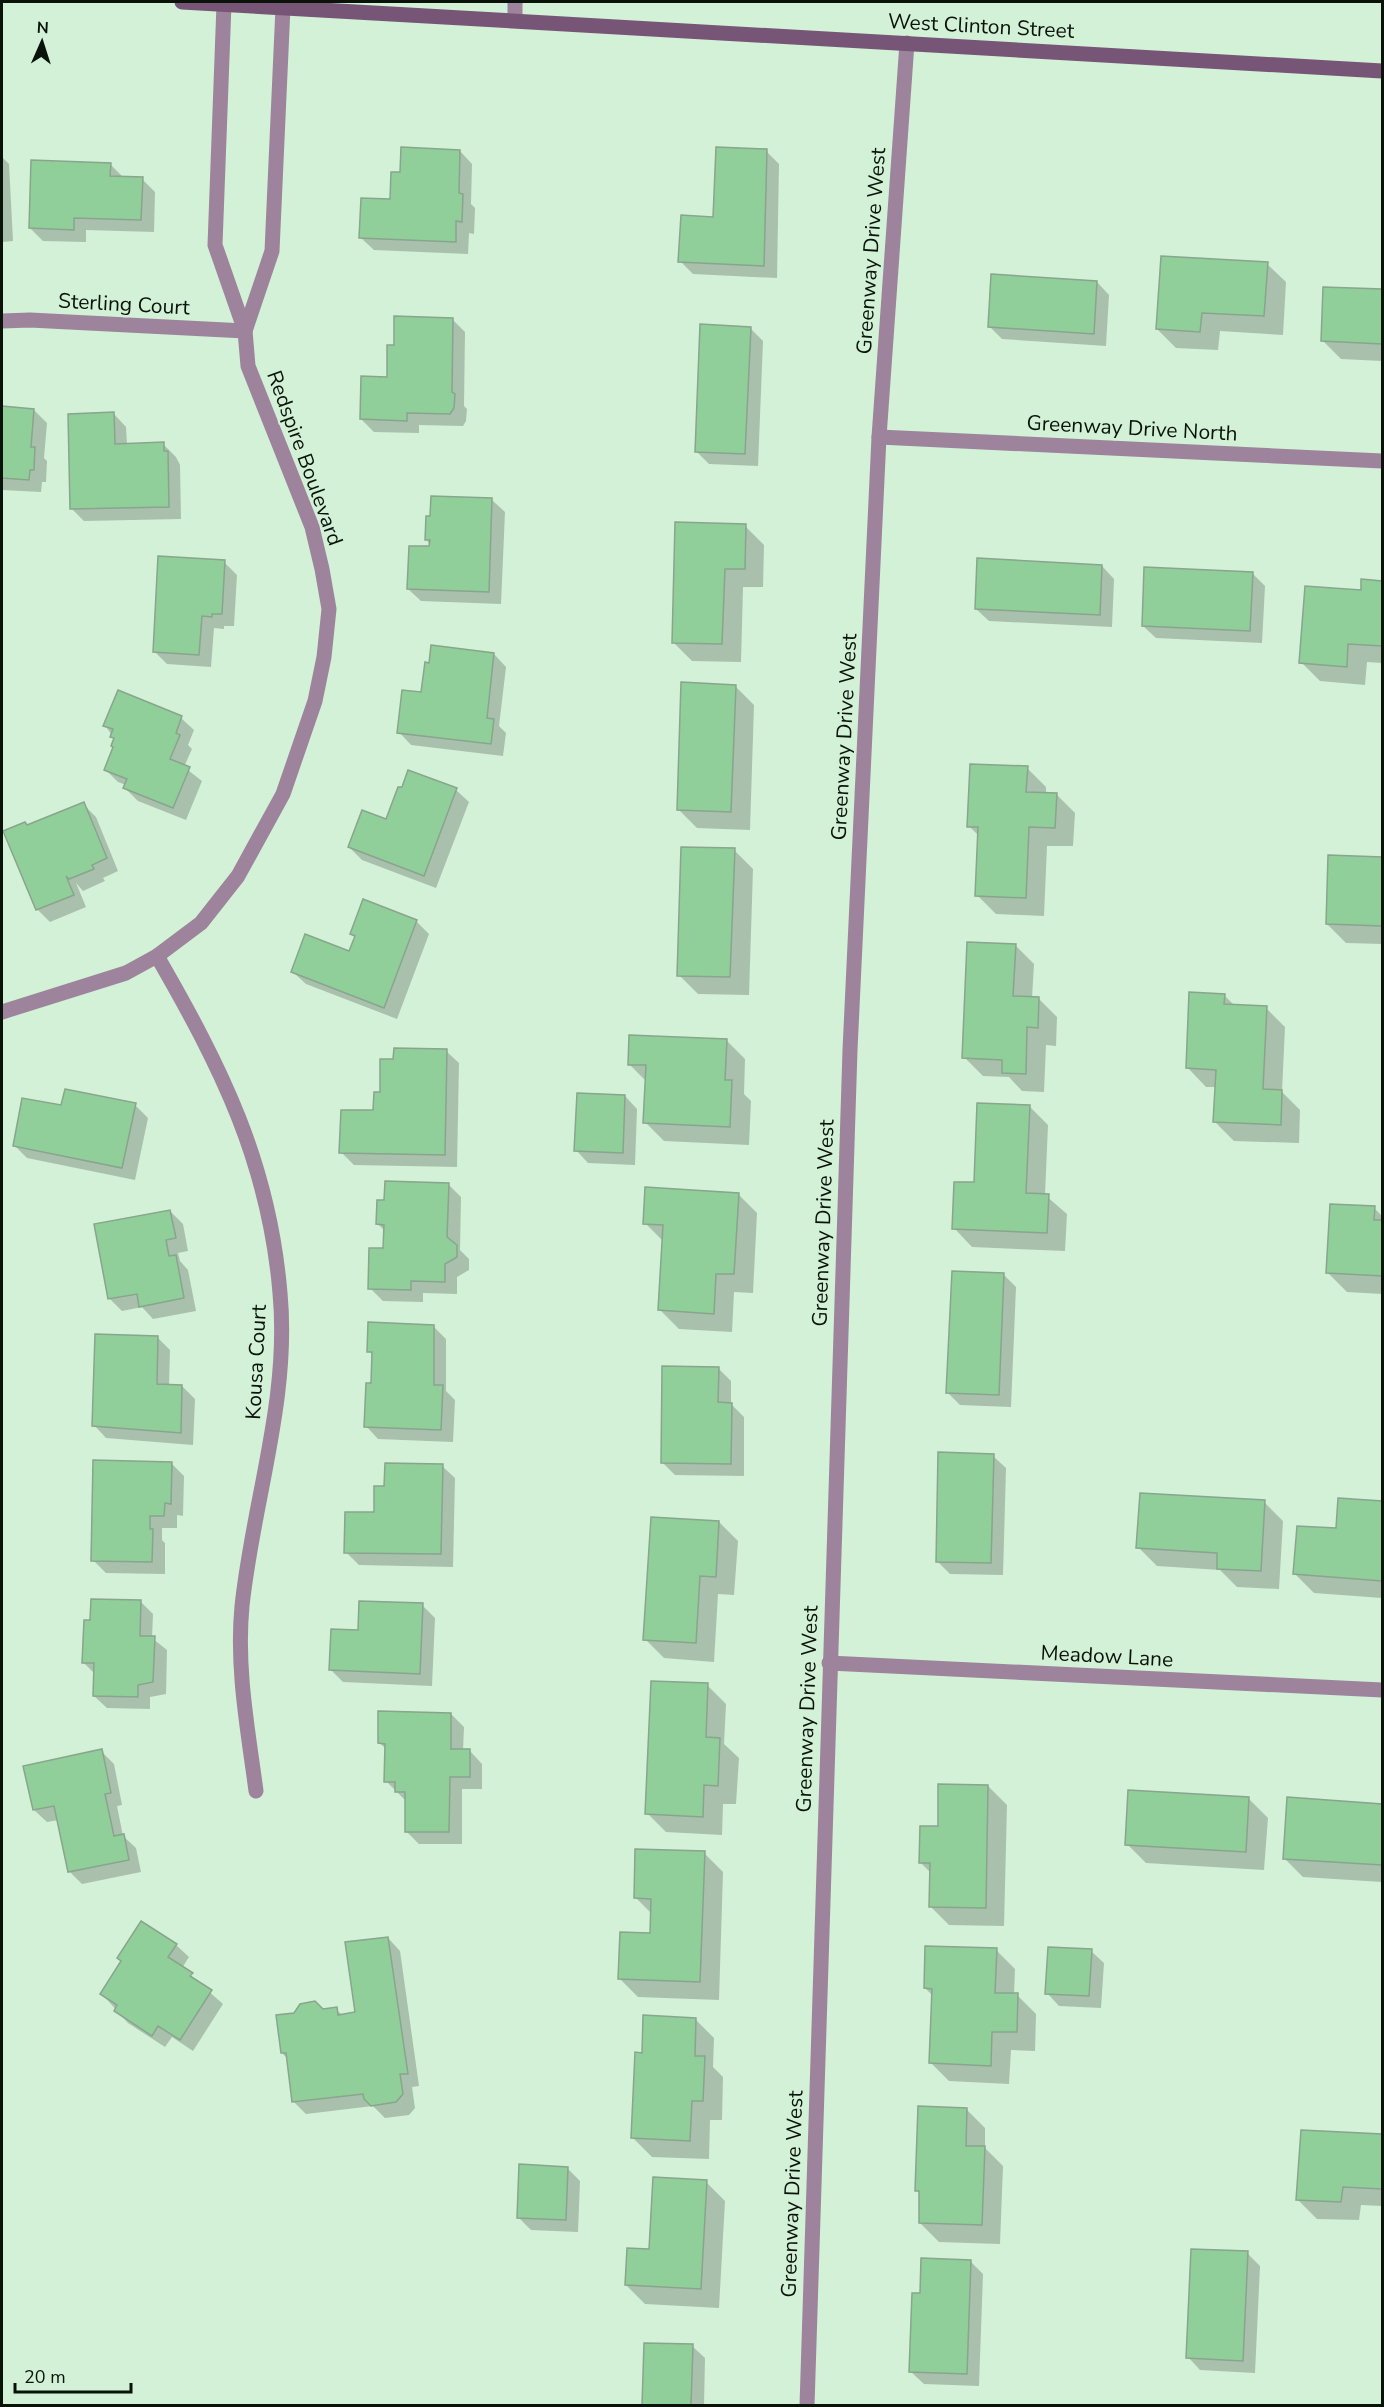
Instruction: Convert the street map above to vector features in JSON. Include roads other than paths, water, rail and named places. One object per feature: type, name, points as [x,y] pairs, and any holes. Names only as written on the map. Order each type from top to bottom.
[{"type":"street","name":"West Clinton Street","points":[[182,2],[515,19],[1383,71]]},
{"type":"street","points":[[515,19],[516,2]]},
{"type":"street","name":"Redspire Boulevard","points":[[2,1012],[126,973],[157,956],[201,923],[238,876],[283,794],[315,701],[324,657],[329,609],[315,537],[248,366],[245,332],[215,245],[224,4]]},
{"type":"street","name":"Redspire Boulevard","points":[[245,332],[272,251],[283,7]]},
{"type":"street","name":"Greenway Drive West","points":[[807,2406],[850,1050],[879,437],[907,43]]},
{"type":"street","name":"Sterling Court","points":[[2,321],[30,320],[245,332]]},
{"type":"street","name":"Greenway Drive North","points":[[879,437],[1383,461]]},
{"type":"street","name":"Kousa Court","points":[[157,956],[206,1041],[241,1119],[256,1163],[266,1207],[280,1294],[281,1340],[277,1406],[264,1482],[250,1541],[242,1608],[242,1684],[256,1791]]},
{"type":"street","name":"Meadow Lane","points":[[829,1663],[1383,1690]]}]
